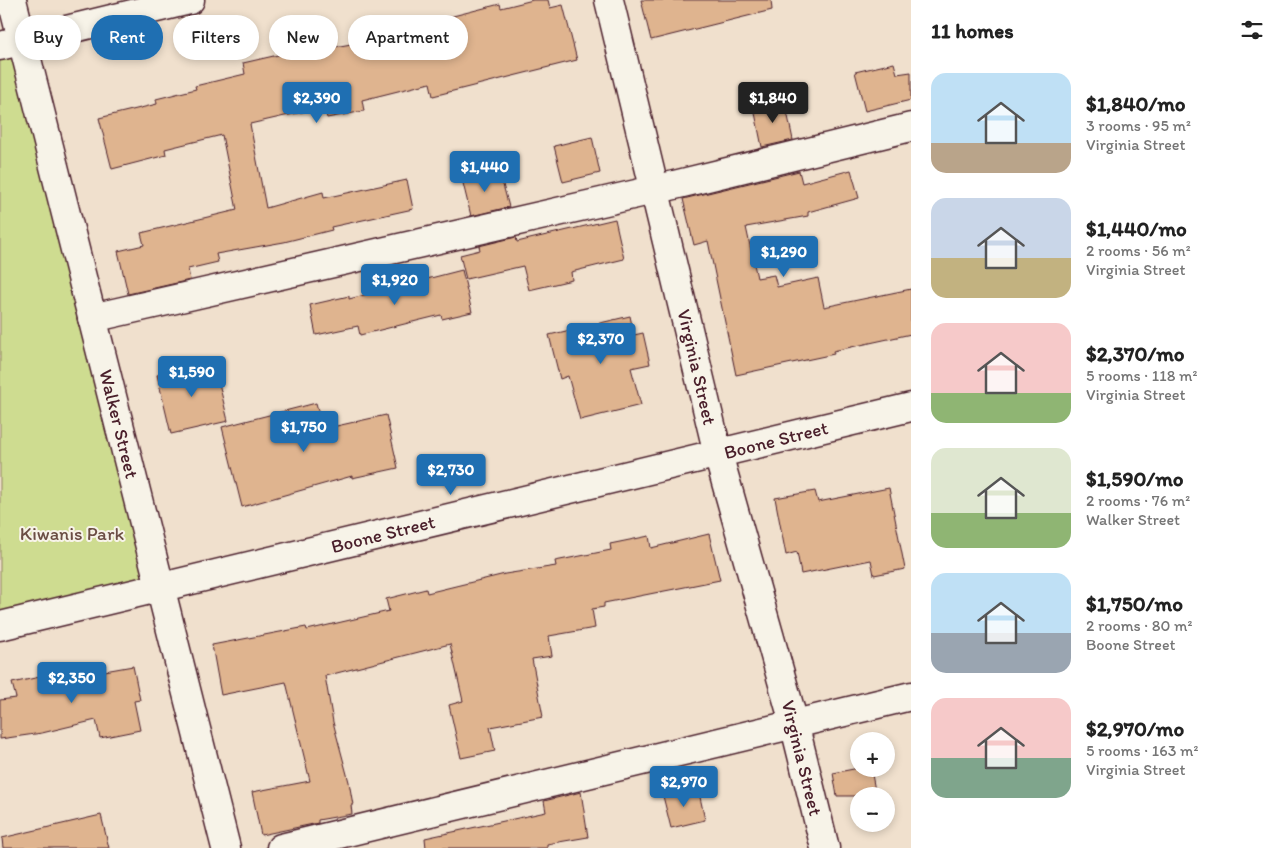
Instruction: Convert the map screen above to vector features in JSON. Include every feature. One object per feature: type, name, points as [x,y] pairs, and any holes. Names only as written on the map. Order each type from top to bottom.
[{"type":"street","name":"Walker Street","points":[[12,0],[11,43],[92,318],[226,848]]},
{"type":"street","points":[[11,43],[190,0]]},
{"type":"street","name":"Virginia Street","points":[[609,0],[718,454],[794,723],[825,848]]},
{"type":"street","points":[[92,318],[654,190],[911,127]]},
{"type":"street","name":"Boone Street","points":[[0,626],[911,407]]},
{"type":"street","points":[[281,848],[911,696]]},
{"type":"green space","name":"Kiwanis Park","points":[[15,42],[15,60],[27,60],[161,588],[0,626],[0,46]]},
{"type":"building","points":[[533,0],[548,0],[550,8],[563,5],[577,60],[433,96],[430,83],[362,100],[364,111],[327,118],[324,107],[250,124],[266,208],[323,192],[324,198],[407,180],[413,209],[331,227],[332,230],[284,242],[216,254],[218,262],[188,269],[190,280],[128,294],[118,251],[144,245],[141,233],[237,210],[222,135],[165,149],[166,155],[112,169],[99,118],[157,104],[156,99],[196,89],[195,86],[245,74],[243,63],[269,57],[269,60],[338,60],[338,46],[348,45],[348,60],[468,60],[468,15],[457,15],[500,4],[501,8]]},
{"type":"building","points":[[641,0],[771,0],[772,10],[651,40]]},
{"type":"building","points":[[894,63],[897,74],[911,72],[911,100],[865,111],[855,72]]},
{"type":"building","points":[[785,102],[793,140],[762,147],[754,108]]},
{"type":"building","points":[[592,137],[600,173],[563,182],[554,146]]},
{"type":"building","points":[[499,170],[509,207],[471,216],[462,179]]},
{"type":"building","points":[[851,170],[859,198],[808,212],[808,216],[746,227],[757,278],[774,275],[777,287],[818,278],[824,307],[911,289],[911,334],[833,351],[834,354],[736,375],[708,241],[694,245],[683,199],[799,171],[802,183]]},
{"type":"building","points":[[615,219],[624,259],[571,272],[572,280],[529,290],[523,266],[466,279],[460,255],[480,250],[479,246],[516,237],[517,242]]},
{"type":"building","points":[[462,270],[472,312],[442,319],[441,315],[360,335],[358,326],[316,335],[310,305],[349,296],[349,299]]},
{"type":"building","points":[[630,316],[634,335],[643,333],[650,364],[631,368],[641,405],[580,420],[568,376],[560,379],[549,335]]},
{"type":"building","points":[[214,362],[228,421],[171,434],[157,375]]},
{"type":"building","points":[[316,403],[323,429],[386,415],[398,468],[352,478],[352,476],[242,507],[222,427]]},
{"type":"building","points":[[889,488],[905,569],[874,575],[871,560],[801,574],[797,552],[786,555],[775,498],[815,491],[818,502]]},
{"type":"building","points":[[709,534],[720,580],[604,603],[604,607],[592,609],[595,628],[549,636],[552,656],[532,659],[543,717],[490,727],[495,751],[461,758],[449,705],[463,701],[450,644],[325,676],[333,722],[349,782],[353,805],[351,805],[352,814],[318,820],[318,823],[261,835],[252,792],[310,781],[286,682],[221,695],[212,645],[306,627],[307,630],[389,611],[386,599],[426,589],[427,593],[505,574],[556,566],[555,561],[611,550],[610,544],[649,536],[651,548]]},
{"type":"building","points":[[133,666],[140,700],[134,701],[140,730],[100,738],[96,720],[42,733],[0,739],[0,700],[16,698],[12,683],[63,672],[65,678]]},
{"type":"building","points":[[850,770],[850,777],[872,777],[874,787],[850,787],[850,796],[837,796],[833,773]]},
{"type":"building","points":[[698,788],[705,820],[671,828],[663,796]]},
{"type":"building","points":[[581,792],[588,837],[547,844],[547,848],[426,848],[425,838],[546,812],[544,801]]},
{"type":"building","points":[[101,815],[109,848],[3,848],[2,838]]}]
